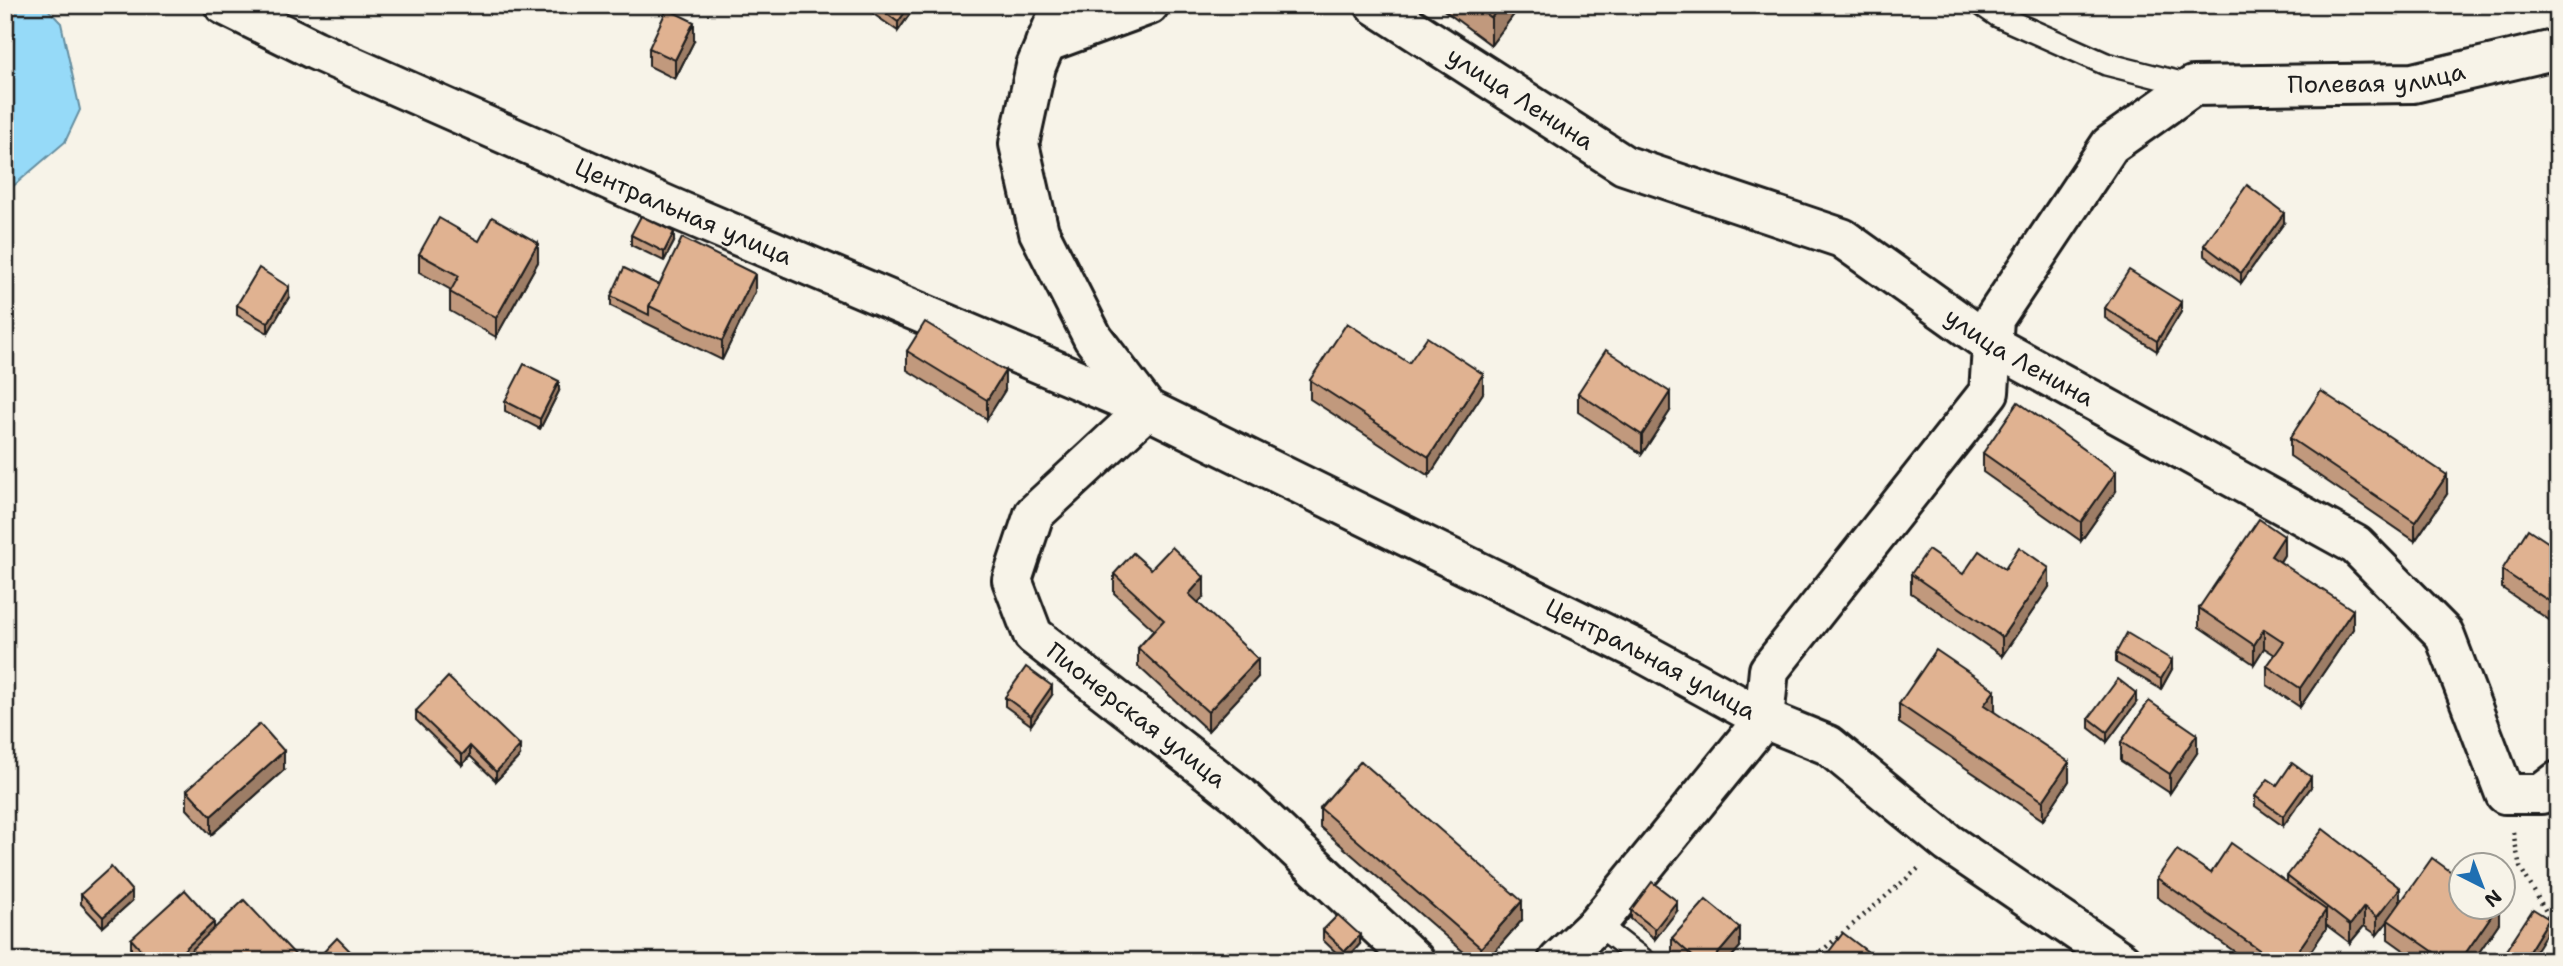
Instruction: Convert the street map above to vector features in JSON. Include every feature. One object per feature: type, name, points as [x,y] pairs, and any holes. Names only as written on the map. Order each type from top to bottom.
[{"type":"street","name":"Центральная улица","points":[[224,5],[316,50],[668,206],[1147,409],[1634,649],[1764,719],[1828,745],[1948,843],[2121,961]]},
{"type":"street","name":"Центральная улица","points":[[1062,5],[1036,66],[1019,144],[1039,232],[1093,338],[1147,409]]},
{"type":"street","points":[[1045,43],[1149,5]]},
{"type":"street","name":"улица Ленина","points":[[1375,5],[1624,165],[1842,238],[1992,345],[2356,545],[2444,634],[2505,794]]},
{"type":"street","name":"Полевая улица","points":[[2193,86],[2413,83],[2558,49]]},
{"type":"street","points":[[1558,961],[1597,924],[1764,719],[1769,670],[1989,392],[1994,319],[2110,145],[2193,86]]},
{"type":"street","name":"Пионерская улица","points":[[1147,409],[1034,514],[1013,580],[1032,635],[1240,796],[1415,961]]},
{"type":"street","points":[[2505,794],[2541,794],[2558,780]]},
{"type":"lane","points":[[1982,5],[1998,16],[2106,64],[2193,86]]},
{"type":"lane","points":[[1597,924],[1646,961]]},
{"type":"path","points":[[2505,794],[2520,867],[2558,932]]},
{"type":"path","points":[[1810,961],[1948,843]]},
{"type":"water","points":[[5,5],[44,5],[61,23],[80,110],[65,142],[5,193]]},
{"type":"building","points":[[875,5],[910,5],[898,22]]},
{"type":"building","points":[[1473,5],[1501,5],[1491,18]]},
{"type":"building","points":[[667,9],[694,22],[675,60],[649,48]]},
{"type":"building","points":[[2247,185],[2284,213],[2241,273],[2204,245]]},
{"type":"building","points":[[641,216],[674,232],[664,252],[631,235]]},
{"type":"building","points":[[492,217],[538,243],[496,318],[450,292],[459,276],[419,254],[439,218],[479,241]]},
{"type":"building","points":[[682,238],[755,274],[722,341],[649,306]]},
{"type":"building","points":[[259,268],[289,287],[268,323],[237,305]]},
{"type":"building","points":[[624,268],[659,285],[649,306],[649,315],[611,296]]},
{"type":"building","points":[[2129,270],[2181,302],[2157,341],[2105,308]]},
{"type":"building","points":[[925,322],[1005,371],[987,400],[907,351]]},
{"type":"building","points":[[1347,323],[1409,363],[1427,337],[1483,374],[1429,457],[1310,380]]},
{"type":"building","points":[[1606,350],[1670,392],[1642,435],[1578,393]]},
{"type":"building","points":[[524,364],[559,381],[540,419],[505,401]]},
{"type":"building","points":[[2321,391],[2447,475],[2415,522],[2290,438]]},
{"type":"building","points":[[2018,402],[2116,472],[2081,522],[1983,453]]},
{"type":"building","points":[[2259,519],[2284,536],[2271,556],[2353,610],[2300,688],[2267,666],[2284,642],[2264,629],[2254,645],[2199,608]]},
{"type":"building","points":[[2528,529],[2558,549],[2558,607],[2502,570]]},
{"type":"building","points":[[1172,547],[1204,577],[1189,594],[1258,659],[1208,712],[1138,648],[1164,620],[1114,574],[1133,553],[1151,569]]},
{"type":"building","points":[[2019,547],[2049,568],[2002,637],[1911,574],[1928,550],[1963,574],[1979,551],[2005,569]]},
{"type":"building","points":[[2127,633],[2172,660],[2161,679],[2116,653]]},
{"type":"building","points":[[1936,650],[1995,690],[1984,705],[2069,762],[2043,801],[1899,704]]},
{"type":"building","points":[[1026,667],[1052,686],[1031,716],[1005,697]]},
{"type":"building","points":[[448,677],[520,746],[496,772],[470,746],[462,755],[416,711]]},
{"type":"building","points":[[2118,679],[2136,693],[2107,732],[2089,718]]},
{"type":"building","points":[[2149,701],[2197,734],[2170,774],[2121,742]]},
{"type":"building","points":[[260,724],[284,751],[211,816],[187,790]]},
{"type":"building","points":[[1361,761],[1522,901],[1481,948],[1320,808]]},
{"type":"building","points":[[2292,763],[2311,777],[2283,816],[2255,796],[2268,779],[2277,785]]},
{"type":"building","points":[[2323,829],[2400,888],[2377,917],[2364,907],[2350,925],[2287,876]]},
{"type":"building","points":[[2231,843],[2326,910],[2291,961],[2275,961],[2157,878],[2177,850],[2211,873]]},
{"type":"building","points":[[2432,858],[2448,870],[2448,920],[2488,920],[2460,961],[2447,961],[2388,920]]},
{"type":"building","points":[[111,867],[132,891],[103,917],[81,894]]},
{"type":"building","points":[[1652,882],[1677,901],[1655,929],[1631,910]]},
{"type":"building","points":[[185,890],[214,922],[172,961],[151,961],[131,939]]},
{"type":"building","points":[[244,900],[301,961],[180,961]]},
{"type":"building","points":[[1706,900],[1740,928],[1712,961],[1698,961],[1672,938]]},
{"type":"building","points":[[2533,909],[2549,919],[2523,961],[2499,961]]},
{"type":"building","points":[[1338,915],[1360,935],[1345,951],[1323,930]]},
{"type":"building","points":[[1843,933],[1880,961],[1822,961]]},
{"type":"building","points":[[337,938],[360,961],[315,961]]}]
